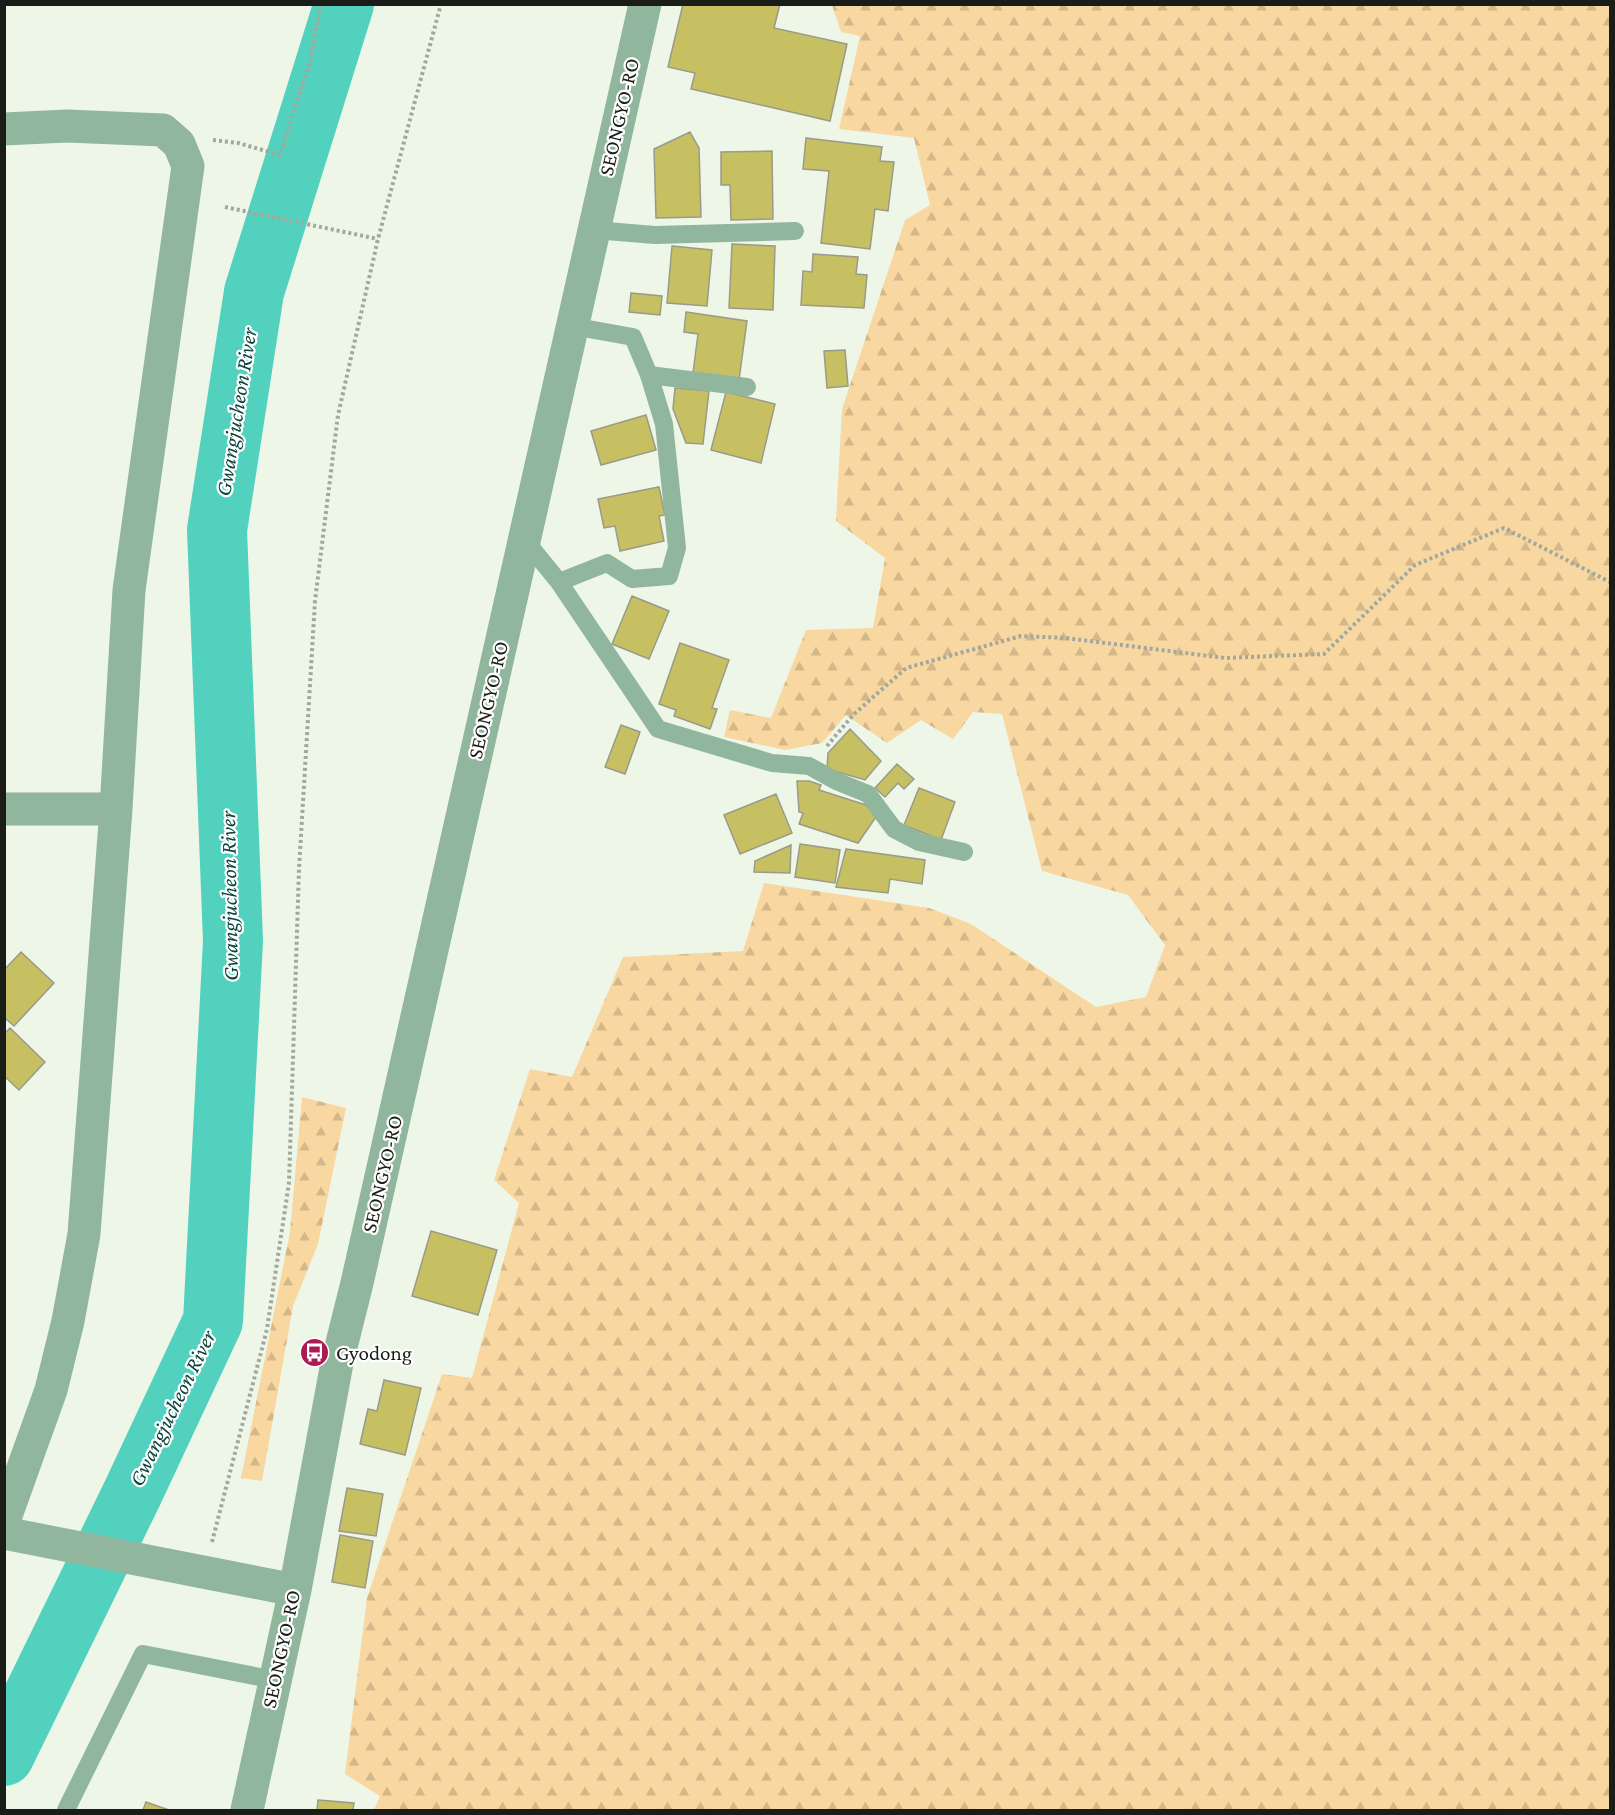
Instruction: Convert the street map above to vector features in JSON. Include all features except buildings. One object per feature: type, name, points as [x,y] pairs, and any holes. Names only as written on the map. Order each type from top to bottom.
[{"type":"street","name":"SEONGYO-RO","points":[[247,1810],[295,1590],[337,1363],[357,1283],[645,4]]},
{"type":"street","points":[[4,129],[67,126],[163,130],[179,144],[188,166],[129,590],[116,809],[84,1234],[68,1321],[51,1390],[10,1530],[295,1590]]},
{"type":"street","points":[[4,809],[116,809]]},
{"type":"lane","points":[[594,230],[656,235],[795,231]]},
{"type":"lane","points":[[559,582],[607,562],[632,579],[669,576],[676,548],[664,424],[649,375],[633,337],[572,326]]},
{"type":"lane","points":[[649,375],[747,387]]},
{"type":"lane","points":[[524,539],[559,582],[658,729],[771,763],[808,766],[868,794],[894,829],[919,842],[964,852]]},
{"type":"lane","points":[[66,1810],[143,1654],[275,1680]]},
{"type":"path","points":[[213,140],[238,143],[280,154],[310,61],[321,4]]},
{"type":"path","points":[[199,1571],[267,1329],[289,1183],[299,869],[315,601],[338,415],[378,239],[441,4]]},
{"type":"path","points":[[225,207],[378,239]]},
{"type":"path","points":[[808,766],[853,716],[906,668],[1021,636],[1066,639],[1225,658],[1324,654],[1415,565],[1504,528],[1611,582]]},
{"type":"green space","points":[[832,5],[1610,5],[1610,1810],[374,1810],[380,1796],[345,1774],[367,1598],[442,1374],[472,1378],[519,1203],[494,1180],[530,1069],[572,1077],[623,957],[743,951],[764,883],[929,908],[971,924],[1096,1007],[1146,997],[1165,945],[1128,895],[1042,871],[1002,714],[973,712],[953,739],[921,720],[887,743],[846,715],[822,743],[785,750],[724,737],[730,710],[771,718],[806,630],[873,628],[885,558],[836,521],[842,409],[905,220],[930,205],[914,138],[839,129],[860,36],[841,32]]},
{"type":"green space","points":[[302,1097],[346,1108],[318,1244],[293,1306],[262,1481],[241,1478],[290,1232]]},
{"type":"waterway","name":"Gwangjucheon River","points":[[4,1756],[133,1492],[213,1321],[233,941],[217,530],[254,292],[344,4]]},
{"type":"place","name":"Gyodong","points":[[315,1353]]}]
